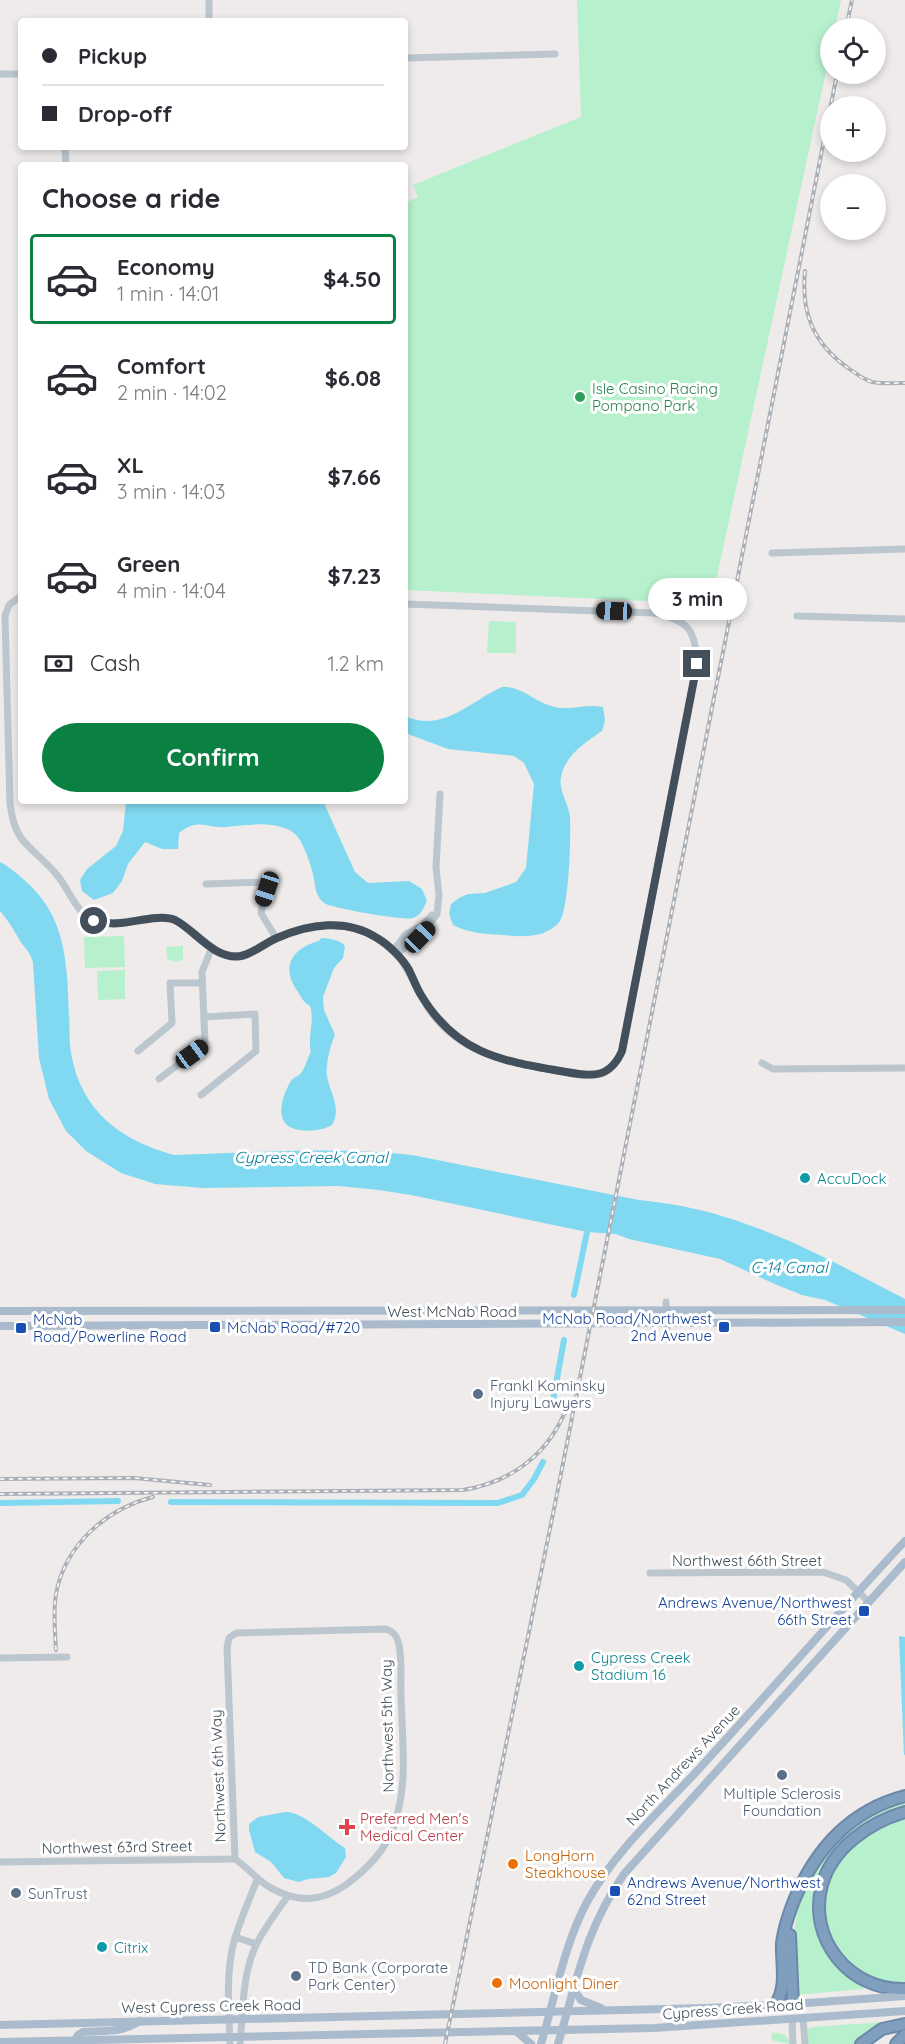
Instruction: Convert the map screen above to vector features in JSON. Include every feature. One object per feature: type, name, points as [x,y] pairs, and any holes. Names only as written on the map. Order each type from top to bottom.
[{"type":"highway","points":[[775,2005],[783,1988],[782,1943],[785,1926],[801,1882],[812,1864],[838,1833],[872,1809],[905,1796]]},
{"type":"highway","points":[[905,1812],[871,1828],[840,1853],[824,1879],[819,1905],[821,1925],[827,1943],[834,1956],[848,1971],[874,1985],[889,1989],[905,1989]]},
{"type":"highway","points":[[794,1902],[789,1943],[797,2004]]},
{"type":"highway","points":[[861,2044],[882,2029],[905,2024]]},
{"type":"highway","points":[[896,2044],[905,2035]]},
{"type":"main road","name":"West McNab Road","points":[[0,1311],[544,1310],[667,1306],[905,1310]]},
{"type":"main road","points":[[544,1310],[544,1323]]},
{"type":"main road","name":"West McNab Road","points":[[0,1326],[544,1323],[667,1326],[905,1322]]},
{"type":"main road","name":"North Andrews Avenue","points":[[541,2044],[568,1948],[580,1916],[598,1883],[617,1857],[905,1541]]},
{"type":"main road","name":"North Andrews Avenue","points":[[558,2044],[594,1924],[601,1908],[624,1874],[905,1562]]},
{"type":"main road","points":[[573,1988],[581,2000],[607,2010]]},
{"type":"main road","name":"Cypress Creek Road","points":[[567,2011],[775,2005],[905,1996]]},
{"type":"main road","points":[[797,2004],[803,2018]]},
{"type":"main road","points":[[792,2019],[797,2004]]},
{"type":"main road","name":"West Cypress Creek Road","points":[[0,2025],[567,2011]]},
{"type":"main road","name":"Cypress Creek Road","points":[[562,2030],[677,2027],[905,2012]]},
{"type":"main road","points":[[75,2041],[83,2032],[128,2029],[141,2021]]},
{"type":"main road","name":"West Cypress Creek Road","points":[[0,2042],[240,2041],[562,2030]]},
{"type":"main road","points":[[515,2031],[531,2044]]},
{"type":"street","points":[[209,0],[209,18]]},
{"type":"street","points":[[408,58],[555,54]]},
{"type":"street","points":[[0,74],[18,74]]},
{"type":"street","points":[[772,553],[905,549]]},
{"type":"street","points":[[18,598],[9,605],[5,616],[3,708],[13,821],[21,838],[57,874],[85,916],[105,923],[164,918],[174,920],[221,953],[241,956],[276,938],[307,927],[322,924],[341,925],[360,930],[378,938],[394,953],[408,968],[431,1012],[464,1043],[483,1054],[582,1076],[608,1071],[617,1062],[622,1051],[697,664],[696,644],[687,627],[674,617],[654,613],[408,604]]},
{"type":"street","points":[[797,616],[905,619]]},
{"type":"street","points":[[394,953],[406,934],[429,920],[435,908],[432,861],[438,794]]},
{"type":"street","points":[[206,884],[267,882],[261,913],[276,938]]},
{"type":"street","points":[[159,1079],[205,1044],[201,983],[202,972],[212,947]]},
{"type":"street","points":[[138,1051],[172,1023],[170,982],[201,983]]},
{"type":"street","points":[[201,1095],[256,1052],[255,1014],[204,1017]]},
{"type":"street","points":[[762,1063],[773,1068],[905,1068]]},
{"type":"street","points":[[667,1306],[667,1326]]},
{"type":"street","name":"Northwest 66th Street","points":[[650,1573],[823,1572],[846,1580],[869,1602]]},
{"type":"street","name":"Northwest 6th Way","points":[[257,1880],[235,1858],[227,1648],[229,1638],[236,1632],[386,1629],[393,1632]]},
{"type":"street","name":"Northwest 5th Way","points":[[257,1880],[288,1896],[300,1899],[320,1898],[339,1889],[370,1864],[392,1831],[399,1809],[403,1780],[399,1650],[398,1639],[393,1632]]},
{"type":"street","points":[[0,1658],[68,1657]]},
{"type":"street","name":"Northwest 63rd Street","points":[[0,1863],[235,1858]]},
{"type":"street","points":[[230,2041],[231,1967],[235,1937],[257,1880]]},
{"type":"street","points":[[240,2041],[246,1976],[256,1944],[288,1896]]},
{"type":"street","points":[[235,1937],[256,1944]]},
{"type":"street","points":[[803,2018],[805,2044]]},
{"type":"street","points":[[792,2019],[793,2044]]},
{"type":"green space","name":"Isle Casino Racing Pompano Park","points":[[577,0],[841,0],[837,18],[820,18],[820,84],[823,84],[711,604],[408,590],[408,202],[418,197],[413,185],[581,117]]},
{"type":"green space","points":[[489,621],[516,622],[516,653],[487,653]]},
{"type":"green space","points":[[124,936],[125,967],[85,968],[84,937]]},
{"type":"green space","points":[[183,946],[183,959],[176,962],[167,959],[166,947]]},
{"type":"green space","points":[[125,970],[125,999],[98,1000],[97,971]]},
{"type":"green space","points":[[905,1801],[905,1809],[893,1813],[828,1864],[819,1929],[864,1984],[863,1989],[796,1995],[795,1926],[799,1904],[807,1883],[831,1847],[847,1832],[864,1819]]},
{"type":"green space","points":[[905,1816],[905,1985],[889,1984],[852,1970],[828,1937],[822,1906],[830,1873],[852,1846],[874,1829]]},
{"type":"green space","points":[[884,2022],[856,2044],[808,2044],[808,2029],[812,2027]]},
{"type":"green space","points":[[772,2033],[784,2035],[790,2044],[774,2041],[771,2039]]},
{"type":"water","points":[[502,687],[509,687],[558,708],[603,707],[605,720],[602,731],[571,756],[563,769],[560,782],[569,812],[570,826],[569,870],[563,913],[556,926],[533,935],[467,931],[453,925],[449,914],[451,904],[459,898],[468,894],[485,893],[516,882],[526,868],[534,784],[524,763],[514,756],[448,749],[408,734],[408,717],[432,721],[444,718]]},
{"type":"water","points":[[126,804],[324,804],[355,872],[368,883],[409,881],[422,889],[427,901],[422,911],[413,918],[353,911],[324,903],[317,893],[308,858],[297,836],[278,826],[261,824],[192,826],[179,833],[178,849],[162,849],[145,842],[128,864],[122,881],[113,893],[94,900],[82,891],[80,880],[87,869],[116,846],[123,831]]},
{"type":"water","name":"C-14 Canal","points":[[0,862],[37,892],[56,924],[65,959],[71,1053],[84,1091],[106,1120],[137,1141],[174,1155],[353,1151],[412,1155],[704,1211],[794,1243],[905,1299],[905,1334],[825,1300],[802,1295],[777,1285],[720,1259],[629,1239],[616,1234],[587,1232],[379,1190],[339,1186],[203,1188],[155,1184],[121,1173],[86,1151],[66,1131],[49,1099],[39,1058],[33,963],[29,953],[0,911]]},
{"type":"water","points":[[321,938],[337,941],[345,946],[343,958],[334,968],[323,997],[324,1010],[335,1035],[327,1072],[336,1113],[332,1125],[328,1127],[319,1130],[295,1129],[284,1121],[281,1108],[288,1087],[292,1080],[303,1071],[311,1052],[312,1017],[310,1006],[303,1000],[293,983],[290,967],[292,960],[302,948]]},
{"type":"water","points":[[899,1636],[905,1637],[905,1755],[904,1755]]},
{"type":"water","points":[[285,1812],[308,1820],[345,1848],[346,1857],[336,1873],[329,1877],[299,1882],[284,1878],[271,1862],[255,1852],[249,1824],[258,1817]]},
{"type":"waterway","points":[[574,1295],[587,1232]]},
{"type":"waterway","points":[[552,1406],[564,1340]]},
{"type":"waterway","points":[[171,1502],[498,1503],[522,1495],[543,1462]]},
{"type":"waterway","points":[[0,1503],[118,1501]]},
{"type":"railway","points":[[848,18],[852,0]]},
{"type":"railway","points":[[445,2044],[555,1504],[835,84]]},
{"type":"railway","points":[[805,271],[804,286],[808,314],[812,326],[826,348],[848,368],[869,381],[905,383]]},
{"type":"railway","points":[[0,1494],[463,1490],[498,1480],[528,1462],[551,1437],[568,1404]]},
{"type":"railway","points":[[0,1479],[134,1478],[210,1485]]},
{"type":"railway","points":[[56,1650],[54,1615],[56,1594],[68,1560],[78,1545],[104,1520],[119,1510],[153,1497]]},
{"type":"place","name":"Isle Casino Racing Pompano Park","points":[[580,397]]},
{"type":"place","name":"AccuDock","points":[[805,1178]]},
{"type":"place","name":"McNab Road/#720","points":[[215,1327]]},
{"type":"place","name":"McNab Road/Northwest 2nd Avenue","points":[[724,1327]]},
{"type":"place","name":"McNab Road/Powerline Road","points":[[21,1328]]},
{"type":"place","name":"Frankl Kominsky Injury Lawyers","points":[[478,1394]]},
{"type":"place","name":"Andrews Avenue/Northwest 66th Street","points":[[864,1611]]},
{"type":"place","name":"Cypress Creek Stadium 16","points":[[579,1666]]},
{"type":"place","name":"Multiple Sclerosis Foundation","points":[[782,1775]]},
{"type":"place","name":"Preferred Men's Medical Center","points":[[347,1827]]},
{"type":"place","name":"LongHorn Steakhouse","points":[[513,1864]]},
{"type":"place","name":"Andrews Avenue/Northwest 62nd Street","points":[[615,1891]]},
{"type":"place","name":"SunTrust","points":[[16,1893]]},
{"type":"place","name":"Citrix","points":[[102,1947]]},
{"type":"place","name":"TD Bank (Corporate Park Center)","points":[[296,1976]]},
{"type":"place","name":"Moonlight Diner","points":[[497,1983]]},
{"type":"route","points":[[94,921],[119,923],[164,918],[174,920],[221,953],[232,956],[241,956],[276,938],[307,927],[322,924],[341,925],[360,930],[378,938],[393,951],[408,968],[431,1012],[464,1043],[483,1054],[582,1076],[608,1071],[617,1062],[622,1051],[697,664]]},
{"type":"water label","name":"Cypress Creek Canal","points":[[311,1157]]}]
